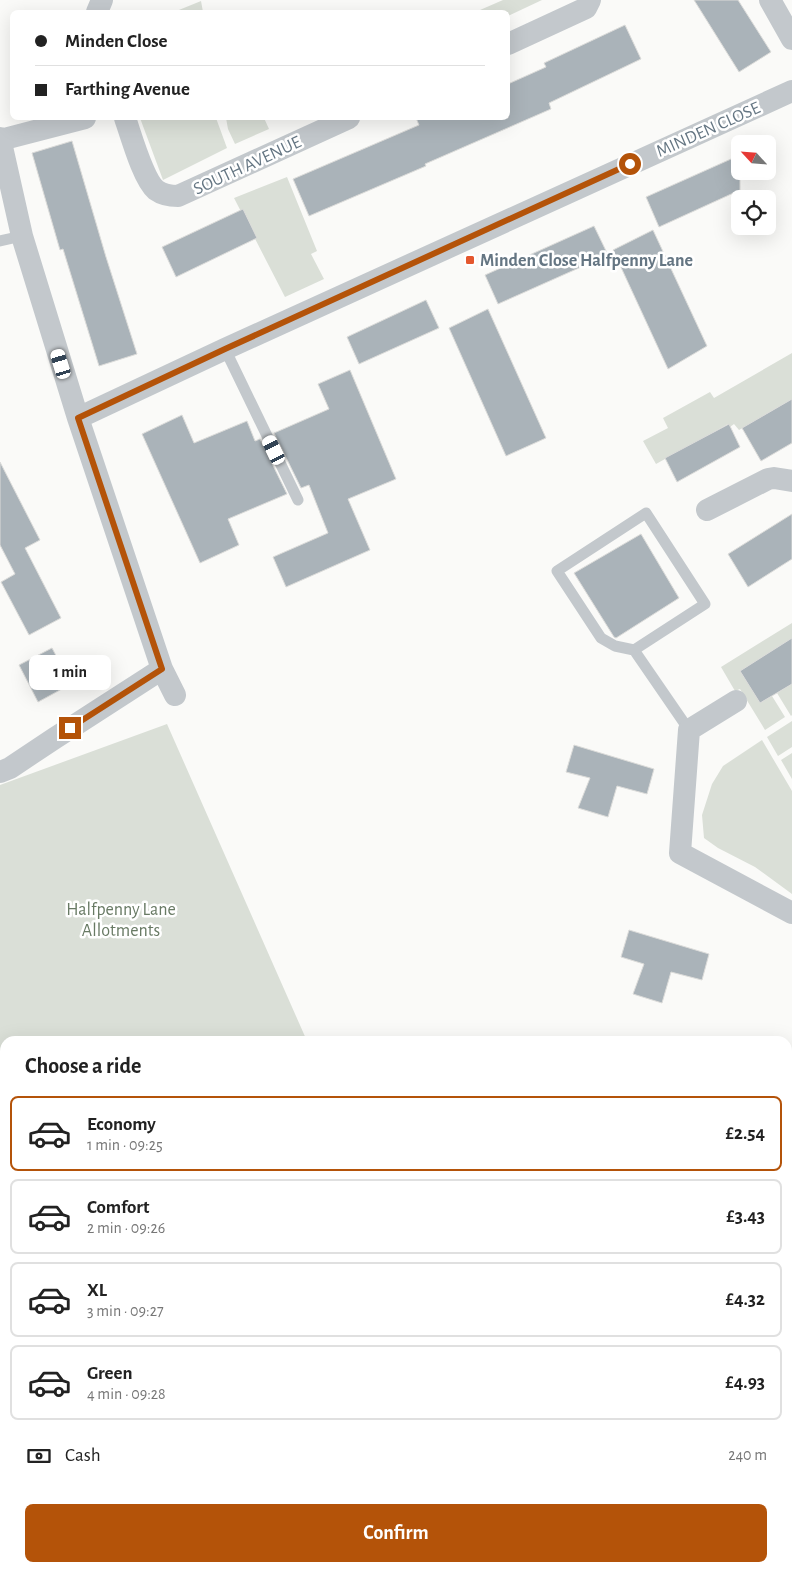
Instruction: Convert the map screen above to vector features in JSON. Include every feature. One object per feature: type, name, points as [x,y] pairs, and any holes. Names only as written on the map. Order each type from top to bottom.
[{"type":"street","points":[[510,43],[586,8],[590,0]]},
{"type":"street","points":[[770,0],[792,39]]},
{"type":"street","name":"MINDEN CLOSE","points":[[78,418],[225,349],[792,91]]},
{"type":"street","points":[[78,120],[0,139],[22,236],[78,418],[162,669],[175,695]]},
{"type":"street","name":"SOUTH AVENUE","points":[[125,120],[148,179],[155,189],[166,196],[178,196],[345,120]]},
{"type":"street","points":[[707,510],[768,479],[792,481]]},
{"type":"street","points":[[0,771],[10,768],[162,669]]},
{"type":"street","points":[[736,701],[689,730],[680,853],[792,913]]},
{"type":"lane","points":[[0,241],[22,236]]},
{"type":"lane","points":[[225,349],[298,500]]},
{"type":"lane","points":[[634,650],[706,604],[646,513],[557,571],[601,638],[615,646],[634,650],[689,730]]},
{"type":"green space","points":[[503,0],[542,0],[510,15],[510,10],[480,10]]},
{"type":"green space","points":[[201,1],[203,10],[179,10]]},
{"type":"green space","points":[[141,120],[217,120],[227,148],[163,180]]},
{"type":"green space","points":[[226,120],[265,120],[269,129],[235,144],[228,129]]},
{"type":"green space","points":[[287,177],[317,251],[311,254],[324,279],[285,297],[234,198]]},
{"type":"green space","points":[[792,353],[792,399],[739,430],[734,424],[730,427],[728,424],[656,464],[643,441],[668,428],[663,418],[710,392],[714,398]]},
{"type":"green space","points":[[792,623],[792,638],[740,671],[760,703],[772,696],[785,717],[765,730],[740,689],[735,691],[721,667]]},
{"type":"green space","points":[[792,684],[792,715],[791,716],[777,693]]},
{"type":"green space","points":[[792,721],[792,747],[778,756],[767,737]]},
{"type":"green space","name":"Halfpenny Lane Allotments","points":[[167,724],[305,1036],[0,1036],[0,785]]},
{"type":"green space","points":[[762,740],[792,791],[792,894],[755,867],[718,848],[704,838],[702,815],[712,784],[723,766]]},
{"type":"green space","points":[[792,753],[792,779],[781,760]]},
{"type":"building","points":[[694,0],[738,0],[771,52],[739,72]]},
{"type":"building","points":[[625,25],[641,59],[549,103],[551,109],[425,164],[426,166],[309,216],[293,179],[419,125],[417,120],[510,120],[510,83],[546,67],[544,63]]},
{"type":"building","points":[[72,141],[137,354],[99,366],[63,249],[60,250],[32,153]]},
{"type":"building","points":[[731,159],[731,180],[740,180],[740,190],[731,190],[731,194],[659,227],[646,197]]},
{"type":"building","points":[[243,209],[257,238],[176,277],[162,247]]},
{"type":"building","points":[[594,226],[608,255],[498,304],[485,275]]},
{"type":"building","points":[[653,230],[707,346],[668,369],[613,250]]},
{"type":"building","points":[[426,300],[439,328],[359,364],[347,337]]},
{"type":"building","points":[[488,309],[546,438],[506,456],[449,328]]},
{"type":"building","points":[[350,370],[396,479],[348,499],[370,550],[286,587],[273,557],[328,533],[309,485],[301,488],[274,433],[329,409],[318,384]]},
{"type":"building","points":[[792,399],[792,443],[761,461],[742,428]]},
{"type":"building","points":[[182,415],[194,443],[247,421],[255,441],[260,439],[287,494],[228,519],[239,545],[200,563],[142,434]]},
{"type":"building","points":[[729,424],[740,447],[677,482],[665,458]]},
{"type":"building","points":[[0,462],[40,540],[25,548],[61,618],[29,635],[1,582],[15,574],[0,545]]},
{"type":"building","points":[[792,514],[792,559],[748,587],[728,554]]},
{"type":"building","points":[[641,534],[679,598],[616,638],[574,573]]},
{"type":"building","points":[[792,638],[792,684],[760,703],[740,671]]},
{"type":"building","points":[[52,648],[71,684],[38,702],[19,665]]},
{"type":"building","points":[[574,745],[654,769],[647,794],[617,786],[608,817],[578,808],[590,778],[566,772]]},
{"type":"building","points":[[629,930],[709,954],[702,980],[671,972],[662,1003],[633,994],[644,964],[621,957]]},
{"type":"place","name":"Minden Close Halfpenny Lane","points":[[470,260]]},
{"type":"route","points":[[70,728],[162,669],[78,418],[630,164]]}]
